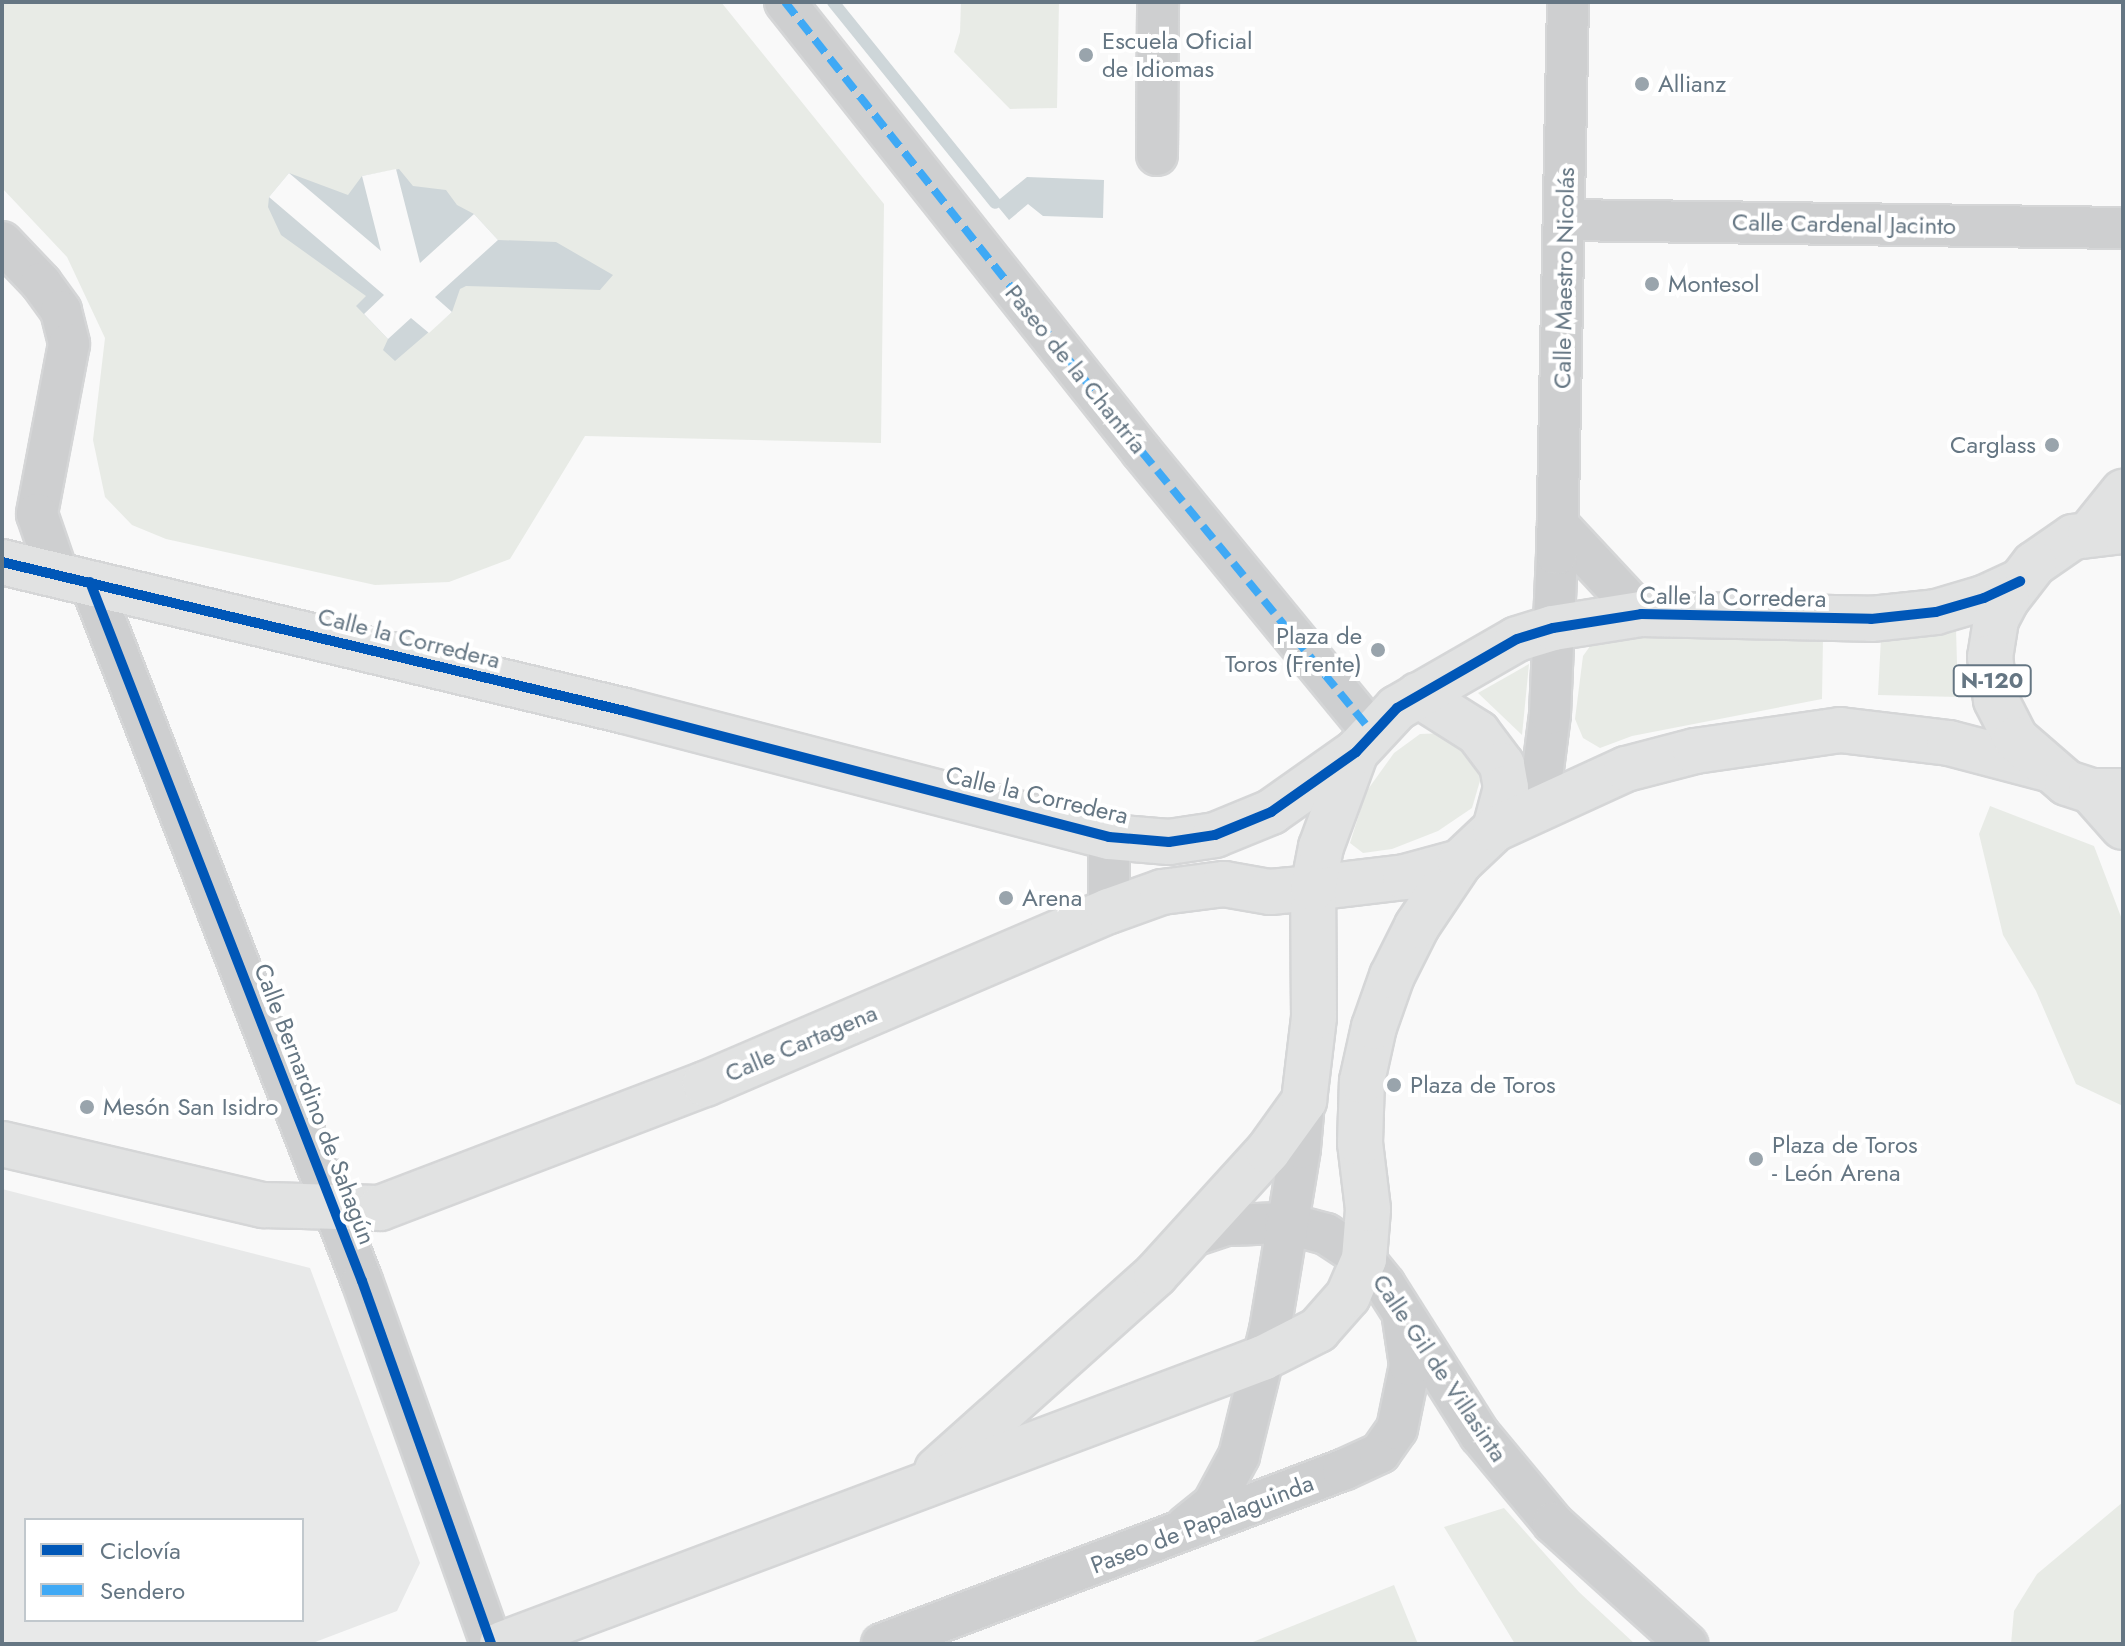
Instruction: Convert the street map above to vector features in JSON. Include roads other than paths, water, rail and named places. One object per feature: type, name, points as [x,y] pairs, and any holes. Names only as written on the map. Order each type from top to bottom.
[{"type":"main road","name":"N-120","points":[[2123,492],[2107,532],[2073,537],[2052,549],[2020,581],[1996,620],[1990,657],[1992,679],[2004,721],[2016,739],[2067,783],[2107,791],[2123,827]]},
{"type":"main road","name":"Calle la Corredera","points":[[2,562],[625,711],[1109,837],[1169,842],[1215,835],[1271,812],[1364,742],[1418,695],[1517,639],[1553,628],[1641,614],[1871,619],[1936,612],[1984,598],[2020,581]]},
{"type":"main road","points":[[1418,695],[1478,733],[1502,765],[1506,788],[1495,829]]},
{"type":"main road","points":[[502,1644],[1263,1358],[1318,1330],[1348,1296],[1364,1259],[1368,1209],[1360,1143],[1362,1081],[1374,1027],[1392,976],[1417,926],[1460,862],[1495,829],[1626,769],[1695,751],[1840,730],[1949,743],[2048,769]]},
{"type":"main road","points":[[917,1487],[1156,1274],[1268,1151],[1304,1101],[1314,1017],[1313,888],[1321,847],[1364,742]]},
{"type":"main road","name":"Calle Cartagena","points":[[2,1144],[263,1205],[380,1208],[705,1084],[1109,911],[1162,892],[1224,884],[1270,892],[1313,888],[1405,877],[1460,862]]},
{"type":"street","name":"Paseo de la Chantría","points":[[785,2],[1142,452],[1364,742]]},
{"type":"street","points":[[1157,155],[1158,2]]},
{"type":"street","name":"Calle Maestro Nicolás","points":[[1538,808],[1550,714],[1558,540],[1568,2]]},
{"type":"street","name":"Calle Cardenal Jacinto","points":[[1565,220],[2123,228]]},
{"type":"street","name":"Calle Bernardino de Sahagún","points":[[2,242],[41,283],[61,311],[69,344],[37,514],[74,579],[287,1084],[331,1208],[362,1281],[491,1644]]},
{"type":"street","points":[[1558,540],[1641,614]]},
{"type":"street","points":[[1109,837],[1109,911]]},
{"type":"street","points":[[1180,1531],[1213,1504],[1239,1456],[1263,1358],[1300,1148],[1304,1101]]},
{"type":"street","name":"Calle Gil de Villasinta","points":[[1187,1238],[1226,1225],[1285,1223],[1326,1234],[1364,1259],[1402,1310],[1480,1435],[1553,1523],[1687,1644]]},
{"type":"street","name":"Paseo de Papalaguinda","points":[[882,1644],[1343,1470],[1380,1453],[1397,1429],[1410,1365],[1402,1310]]},
{"type":"waterway","points":[[833,2],[995,203]]},
{"type":"place","name":"Escuela Oficial de Idiomas","points":[[1086,55]]},
{"type":"place","name":"Allianz","points":[[1642,84]]},
{"type":"place","name":"Montesol","points":[[1652,284]]},
{"type":"place","name":"Carglass","points":[[2052,445]]},
{"type":"place","name":"Plaza de Toros (Frente)","points":[[1378,650]]},
{"type":"place","name":"Arena","points":[[1006,898]]},
{"type":"place","name":"Plaza de Toros","points":[[1394,1085]]},
{"type":"place","name":"Mesón San Isidro","points":[[87,1107]]},
{"type":"place","name":"Plaza de Toros - León Arena","points":[[1756,1159]]}]
